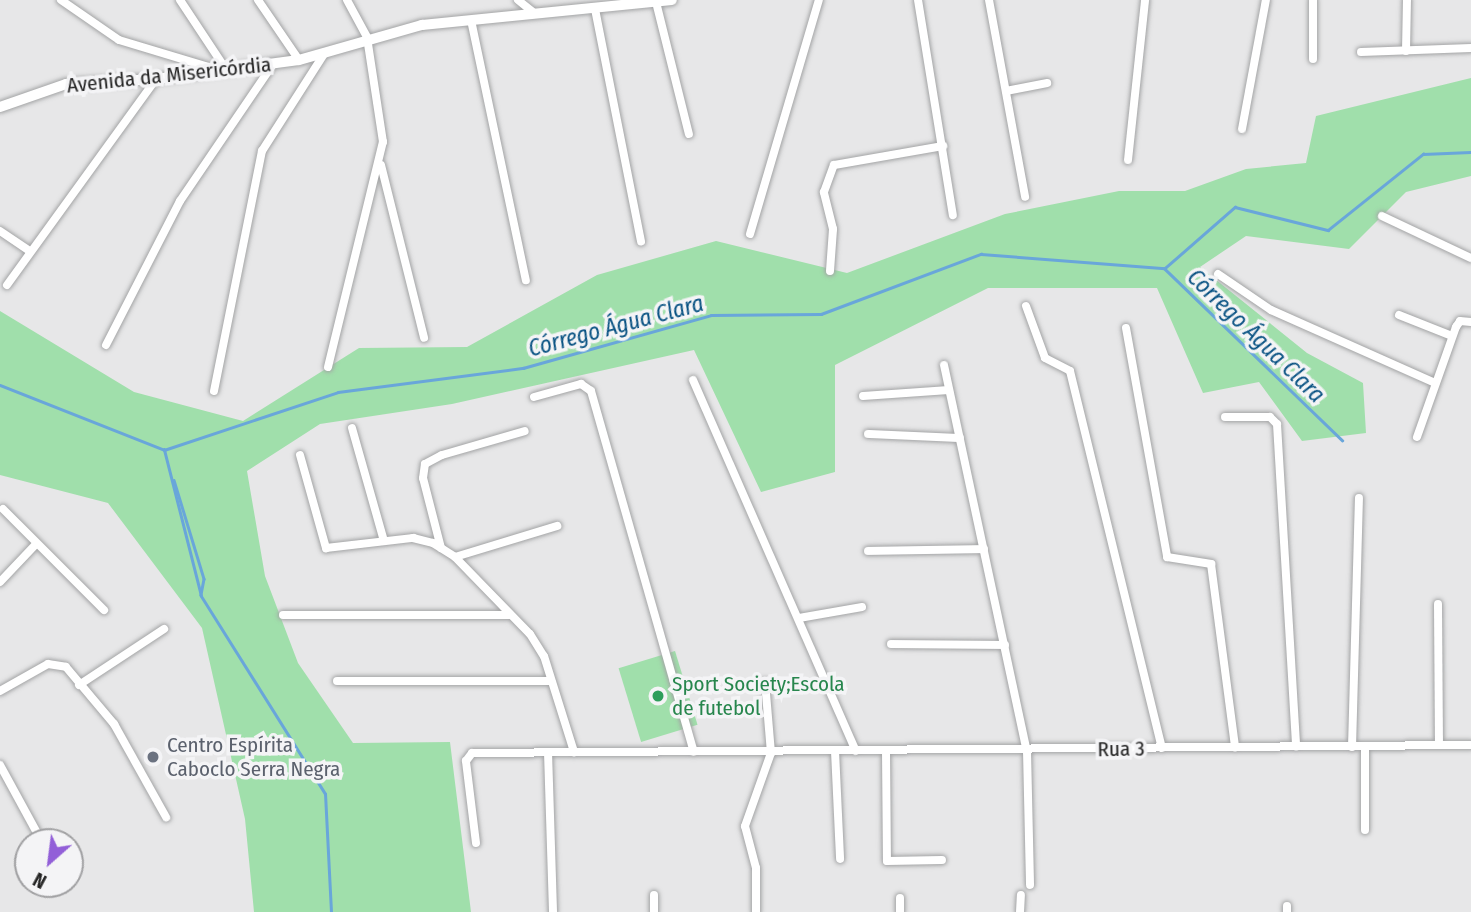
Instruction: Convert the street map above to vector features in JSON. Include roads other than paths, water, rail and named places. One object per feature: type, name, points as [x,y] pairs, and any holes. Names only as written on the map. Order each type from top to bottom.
[{"type":"street","points":[[61,0],[119,40],[220,68]]},
{"type":"street","points":[[180,0],[220,68]]},
{"type":"street","points":[[258,0],[299,60]]},
{"type":"street","points":[[328,367],[381,165],[383,131],[367,37],[347,0]]},
{"type":"street","points":[[518,0],[534,13]]},
{"type":"street","name":"Avenida da Misericórdia","points":[[0,107],[66,84],[156,79],[220,68],[273,64],[324,54],[367,37],[471,20],[595,9],[629,2],[672,0]]},
{"type":"street","points":[[750,234],[819,0]]},
{"type":"street","points":[[918,0],[953,215]]},
{"type":"street","points":[[989,0],[1025,197]]},
{"type":"street","points":[[1128,160],[1145,0]]},
{"type":"street","points":[[1242,129],[1266,0]]},
{"type":"street","points":[[1312,0],[1313,59]]},
{"type":"street","points":[[1406,51],[1407,0]]},
{"type":"street","points":[[656,2],[689,134]]},
{"type":"street","points":[[595,9],[641,242]]},
{"type":"street","points":[[471,20],[526,280]]},
{"type":"street","points":[[1361,52],[1471,48]]},
{"type":"street","points":[[214,391],[262,151],[324,54]]},
{"type":"street","points":[[106,345],[180,201],[273,64]]},
{"type":"street","points":[[7,285],[156,79]]},
{"type":"street","points":[[1006,91],[1047,83]]},
{"type":"street","points":[[830,271],[833,229],[824,192],[834,165],[943,146]]},
{"type":"street","points":[[381,165],[424,338]]},
{"type":"street","points":[[1382,216],[1471,258]]},
{"type":"street","points":[[0,231],[30,251]]},
{"type":"street","points":[[1218,274],[1271,310],[1435,383]]},
{"type":"street","points":[[1026,306],[1045,358],[1070,371],[1162,748]]},
{"type":"street","points":[[1399,315],[1452,336]]},
{"type":"street","points":[[1418,437],[1452,336],[1458,323],[1471,322]]},
{"type":"street","points":[[1126,328],[1167,557],[1211,564],[1235,747]]},
{"type":"street","points":[[944,365],[1027,751],[1030,885]]},
{"type":"street","points":[[693,380],[856,751]]},
{"type":"street","points":[[534,397],[581,384],[591,391],[694,752]]},
{"type":"street","points":[[863,396],[949,390]]},
{"type":"street","points":[[1225,416],[1270,416],[1277,424],[1296,746]]},
{"type":"street","points":[[352,428],[384,541]]},
{"type":"street","points":[[441,548],[423,478],[425,464],[442,455],[525,431]]},
{"type":"street","points":[[868,434],[960,438]]},
{"type":"street","points":[[300,455],[326,548],[422,538],[454,557],[510,615],[539,648],[574,752]]},
{"type":"street","points":[[1352,747],[1359,498]]},
{"type":"street","points":[[3,509],[104,610]]},
{"type":"street","points":[[454,557],[557,526]]},
{"type":"street","points":[[0,582],[36,544]]},
{"type":"street","points":[[868,551],[984,549]]},
{"type":"street","points":[[1438,604],[1439,745]]},
{"type":"street","points":[[799,618],[862,607]]},
{"type":"street","points":[[283,615],[510,615]]},
{"type":"street","points":[[79,685],[164,629]]},
{"type":"street","points":[[891,643],[1005,645]]},
{"type":"street","points":[[0,691],[53,663],[66,667],[121,735],[166,817]]},
{"type":"street","points":[[337,681],[551,681]]},
{"type":"street","points":[[756,912],[756,868],[746,826],[771,753],[765,682]]},
{"type":"street","name":"Rua 3","points":[[476,843],[467,756],[548,751],[771,753],[1471,745]]},
{"type":"street","points":[[1365,746],[1365,830]]},
{"type":"street","points":[[548,751],[553,912]]},
{"type":"street","points":[[835,751],[840,859]]},
{"type":"street","points":[[886,751],[887,861],[942,860]]},
{"type":"street","points":[[0,765],[2,775],[34,828]]},
{"type":"street","points":[[654,895],[654,912]]},
{"type":"street","points":[[1020,912],[1021,895]]},
{"type":"street","points":[[900,898],[900,912]]},
{"type":"waterway","points":[[1165,268],[1235,207],[1328,230],[1423,154],[1471,152]]},
{"type":"waterway","name":"Córrego Água Clara","points":[[331,912],[325,794],[201,596],[164,450],[338,392],[523,368],[711,315],[821,314],[981,254],[1164,268],[1342,440]]},
{"type":"waterway","points":[[0,385],[165,450]]},
{"type":"waterway","points":[[174,480],[204,579],[201,594]]},
{"type":"place","name":"Sport Society;Escola de futebol","points":[[658,696]]},
{"type":"place","name":"Centro Espírita Caboclo Serra Negra","points":[[153,757]]}]
